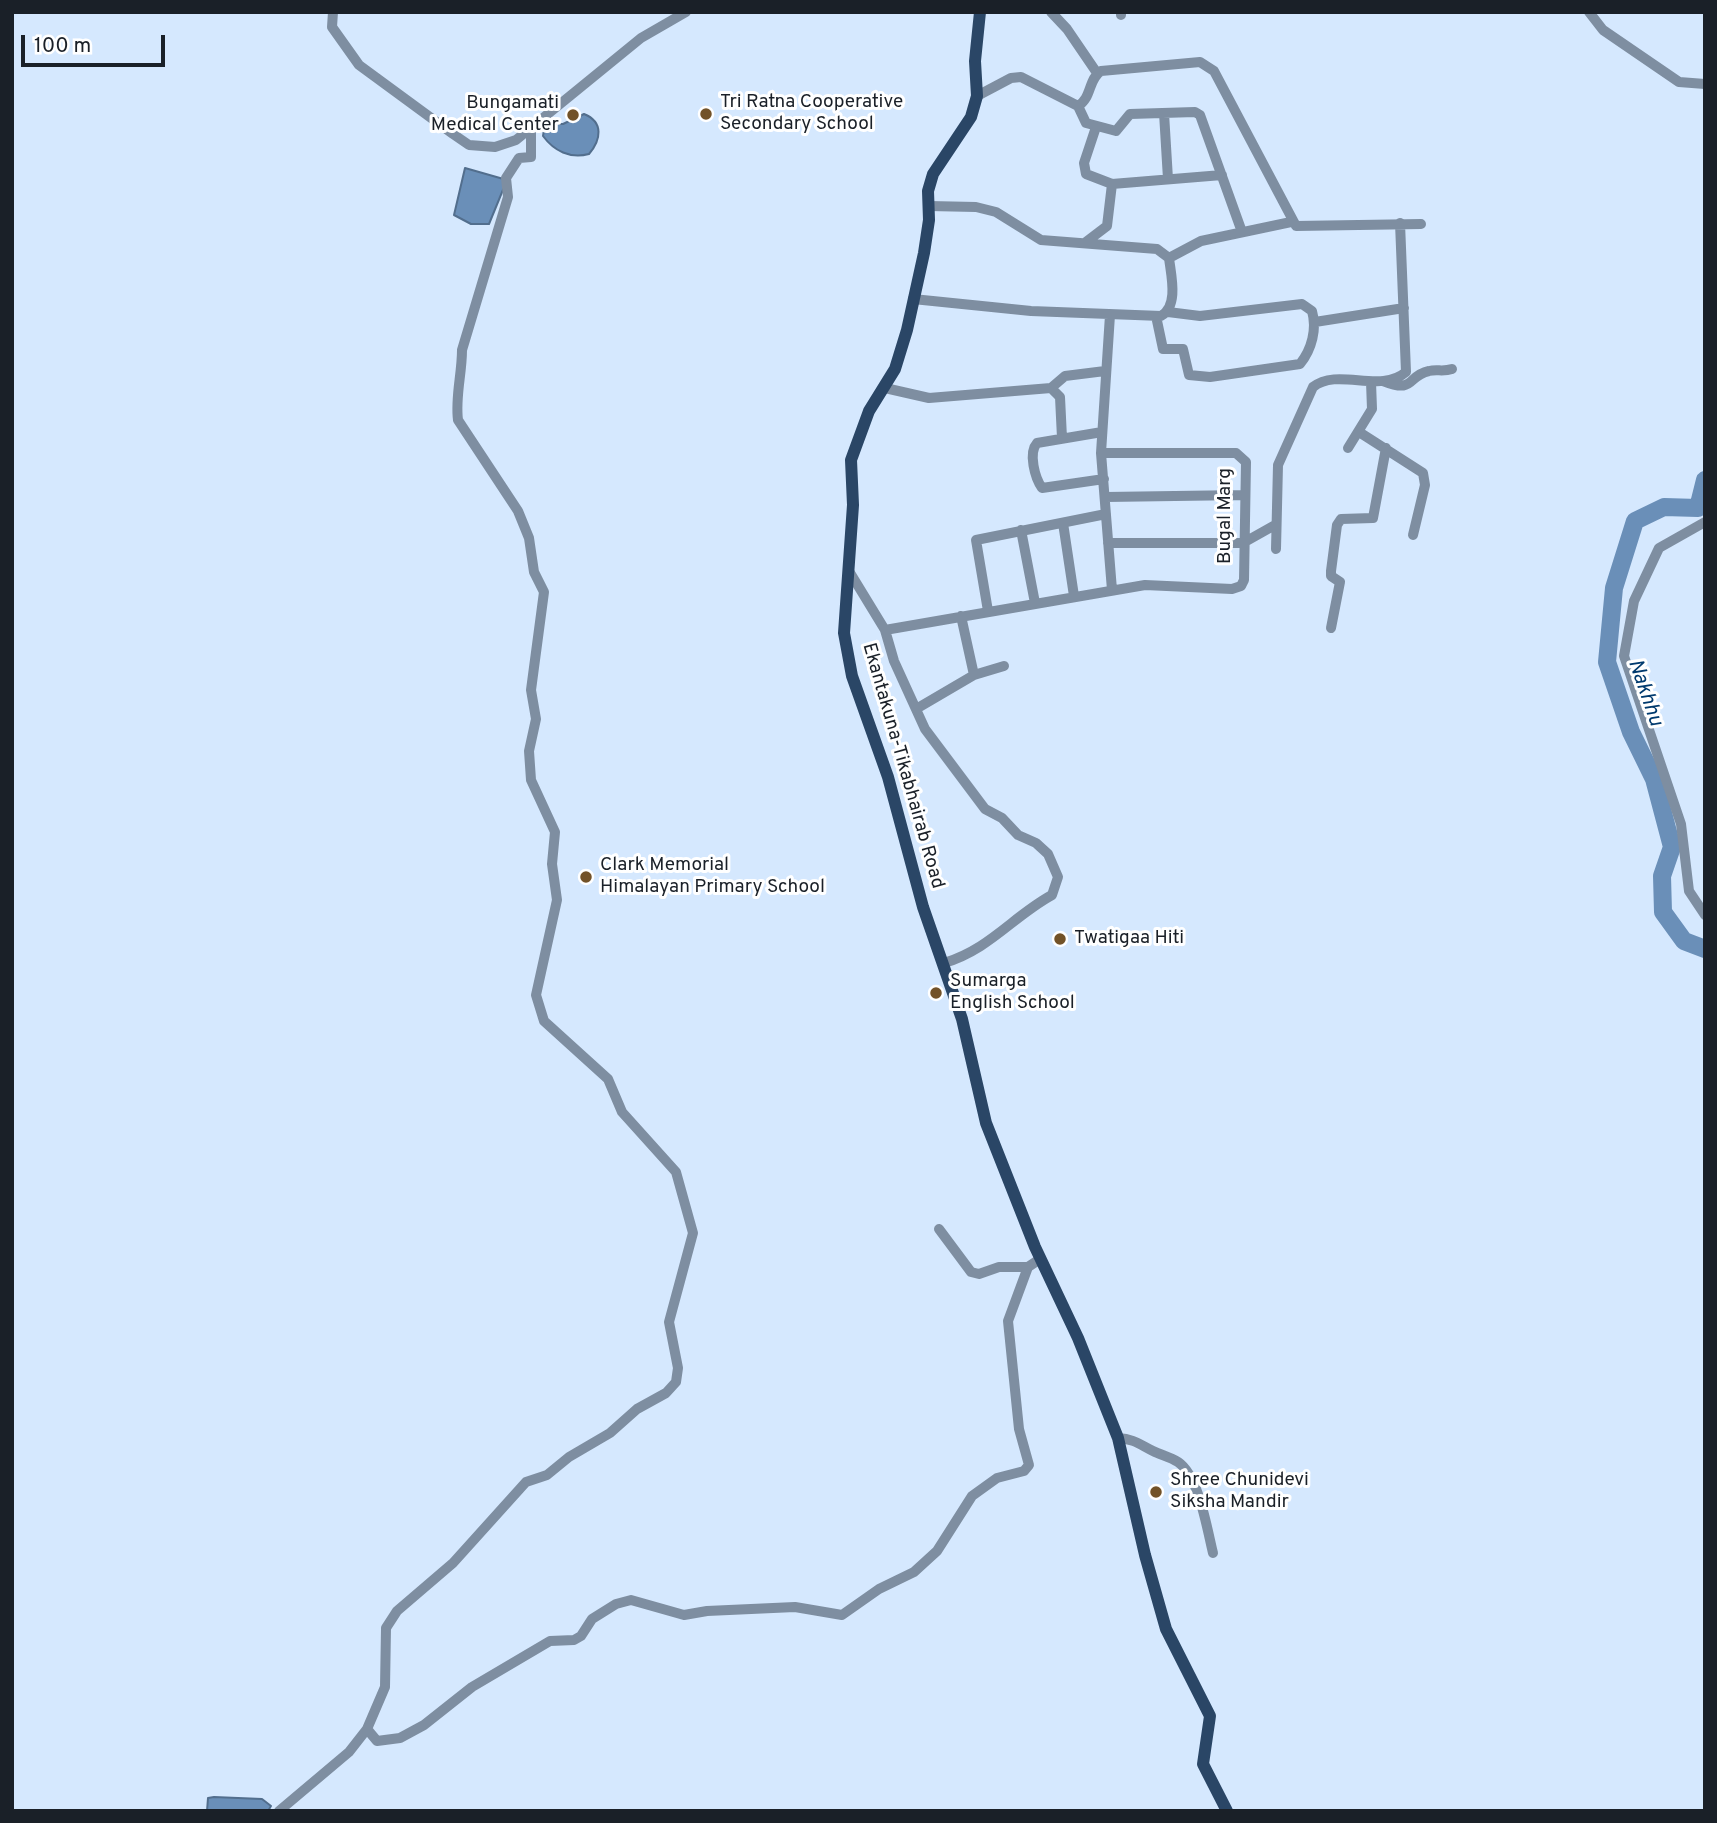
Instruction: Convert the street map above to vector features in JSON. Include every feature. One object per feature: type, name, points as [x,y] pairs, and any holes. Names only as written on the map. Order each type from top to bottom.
[{"type":"main road","name":"Ekantakuna-Tikabhairab Road","points":[[980,12],[975,61],[977,96],[971,117],[933,174],[928,191],[924,253],[895,369],[869,411],[851,460],[853,505],[844,634],[852,676],[888,777],[923,907],[962,1019],[986,1123],[1038,1253],[1078,1338],[1118,1438],[1142,1542],[1167,1629],[1210,1716],[1203,1763],[1227,1811]]},
{"type":"street","points":[[333,12],[332,27],[359,65],[469,145],[495,147],[516,140],[641,37],[686,12]]},
{"type":"street","points":[[1051,12],[1067,29],[1097,73]]},
{"type":"street","points":[[1589,12],[1603,30],[1679,82],[1705,85]]},
{"type":"street","points":[[1078,106],[1088,95],[1097,73],[1107,69],[1200,62],[1208,65],[1291,222],[1302,228],[1421,224]]},
{"type":"street","points":[[977,96],[1011,78],[1021,77],[1078,106],[1082,119],[1096,127],[1116,131],[1130,114],[1195,112],[1200,115],[1242,232]]},
{"type":"street","points":[[1164,113],[1168,179]]},
{"type":"street","points":[[1096,127],[1085,170],[1092,178],[1112,184],[1222,174]]},
{"type":"street","points":[[279,1811],[349,1752],[367,1729],[385,1687],[386,1628],[397,1611],[453,1563],[526,1482],[547,1475],[569,1457],[594,1445],[636,1409],[666,1393],[677,1382],[678,1368],[670,1322],[694,1233],[676,1172],[622,1112],[608,1079],[544,1021],[537,995],[557,900],[552,864],[555,832],[531,780],[529,751],[536,719],[531,690],[544,592],[534,572],[528,538],[518,511],[458,419],[463,375],[462,350],[508,197],[506,178],[519,158],[531,157],[531,129]]},
{"type":"street","points":[[1086,242],[1107,226],[1112,184]]},
{"type":"street","points":[[929,206],[976,207],[996,212],[1041,240],[1157,249],[1169,258],[1172,290],[1168,312]]},
{"type":"street","points":[[1169,258],[1201,241],[1291,222]]},
{"type":"street","points":[[1276,549],[1278,465],[1313,387],[1326,380],[1383,381],[1406,372],[1400,223]]},
{"type":"street","points":[[913,299],[1110,315],[1156,316],[1168,312],[1200,316],[1302,304],[1312,311],[1315,322],[1314,334],[1300,364],[1210,377],[1189,375],[1184,349],[1163,349],[1156,316]]},
{"type":"street","points":[[1315,322],[1404,308]]},
{"type":"street","points":[[1110,315],[1101,453],[1112,590]]},
{"type":"street","points":[[1383,381],[1397,386],[1409,385],[1424,372],[1452,369]]},
{"type":"street","points":[[885,388],[929,398],[1051,388],[1065,376],[1105,371]]},
{"type":"street","points":[[1348,447],[1371,409],[1371,382]]},
{"type":"street","points":[[1051,388],[1060,397],[1062,438]]},
{"type":"street","points":[[1102,432],[1033,446],[1038,482],[1042,488],[1104,479]]},
{"type":"street","points":[[1359,432],[1420,469],[1425,478],[1413,535]]},
{"type":"street","points":[[1331,628],[1340,591],[1340,582],[1331,576],[1337,525],[1341,519],[1347,517],[1373,518],[1386,448]]},
{"type":"street","name":"Bugal Marg","points":[[885,630],[1145,585],[1232,589],[1241,586],[1244,580],[1246,462],[1236,453],[1101,453]]},
{"type":"street","points":[[1106,497],[1244,495]]},
{"type":"street","points":[[988,611],[976,540],[1106,514]]},
{"type":"street","points":[[1705,522],[1659,548],[1634,601],[1624,656],[1681,824],[1689,891],[1705,915]]},
{"type":"street","points":[[1063,523],[1074,596]]},
{"type":"street","points":[[1108,543],[1243,543],[1275,525]]},
{"type":"street","points":[[1021,530],[1035,603]]},
{"type":"street","points":[[849,571],[885,630],[894,661],[916,709],[938,747],[985,809],[1002,818],[1018,835],[1036,843],[1055,865],[1058,877],[1052,895],[1031,906],[991,942],[964,957],[944,963]]},
{"type":"street","points":[[961,615],[974,675]]},
{"type":"street","points":[[916,709],[974,675],[1004,666]]},
{"type":"street","points":[[939,1229],[971,1272],[979,1274],[999,1267],[1028,1267]]},
{"type":"street","points":[[367,1729],[377,1741],[400,1738],[424,1725],[472,1687],[527,1653],[550,1641],[574,1640],[581,1636],[592,1619],[616,1604],[631,1600],[684,1615],[707,1611],[795,1607],[842,1615],[879,1589],[914,1572],[937,1551],[972,1496],[997,1478],[1024,1471],[1029,1465],[1019,1429],[1008,1321],[1028,1267],[1038,1253]]},
{"type":"street","points":[[1118,1438],[1138,1440],[1150,1450],[1179,1463],[1188,1473],[1195,1488],[1213,1553]]},
{"type":"water","points":[[584,114],[598,126],[598,137],[589,154],[563,152],[552,146],[543,136],[544,130],[553,124],[563,124]]},
{"type":"water","points":[[465,168],[507,180],[489,224],[471,224],[454,215]]},
{"type":"water","points":[[208,1798],[262,1799],[271,1806],[268,1811],[207,1811]]},
{"type":"waterway","name":"Nakhhu","points":[[1705,480],[1698,508],[1664,507],[1635,521],[1614,588],[1607,662],[1631,732],[1654,779],[1672,847],[1662,876],[1663,912],[1684,941],[1705,949]]},
{"type":"place","name":"Tri Ratna Cooperative Secondary School","points":[[706,114]]},
{"type":"place","name":"Bungamati Medical Center","points":[[573,115]]},
{"type":"place","name":"Clark Memorial Himalayan Primary School","points":[[586,877]]},
{"type":"place","name":"Twatigaa Hiti","points":[[1060,939]]},
{"type":"place","name":"Sumarga English School","points":[[936,993]]},
{"type":"place","name":"Shree Chunidevi Siksha Mandir","points":[[1156,1492]]}]
